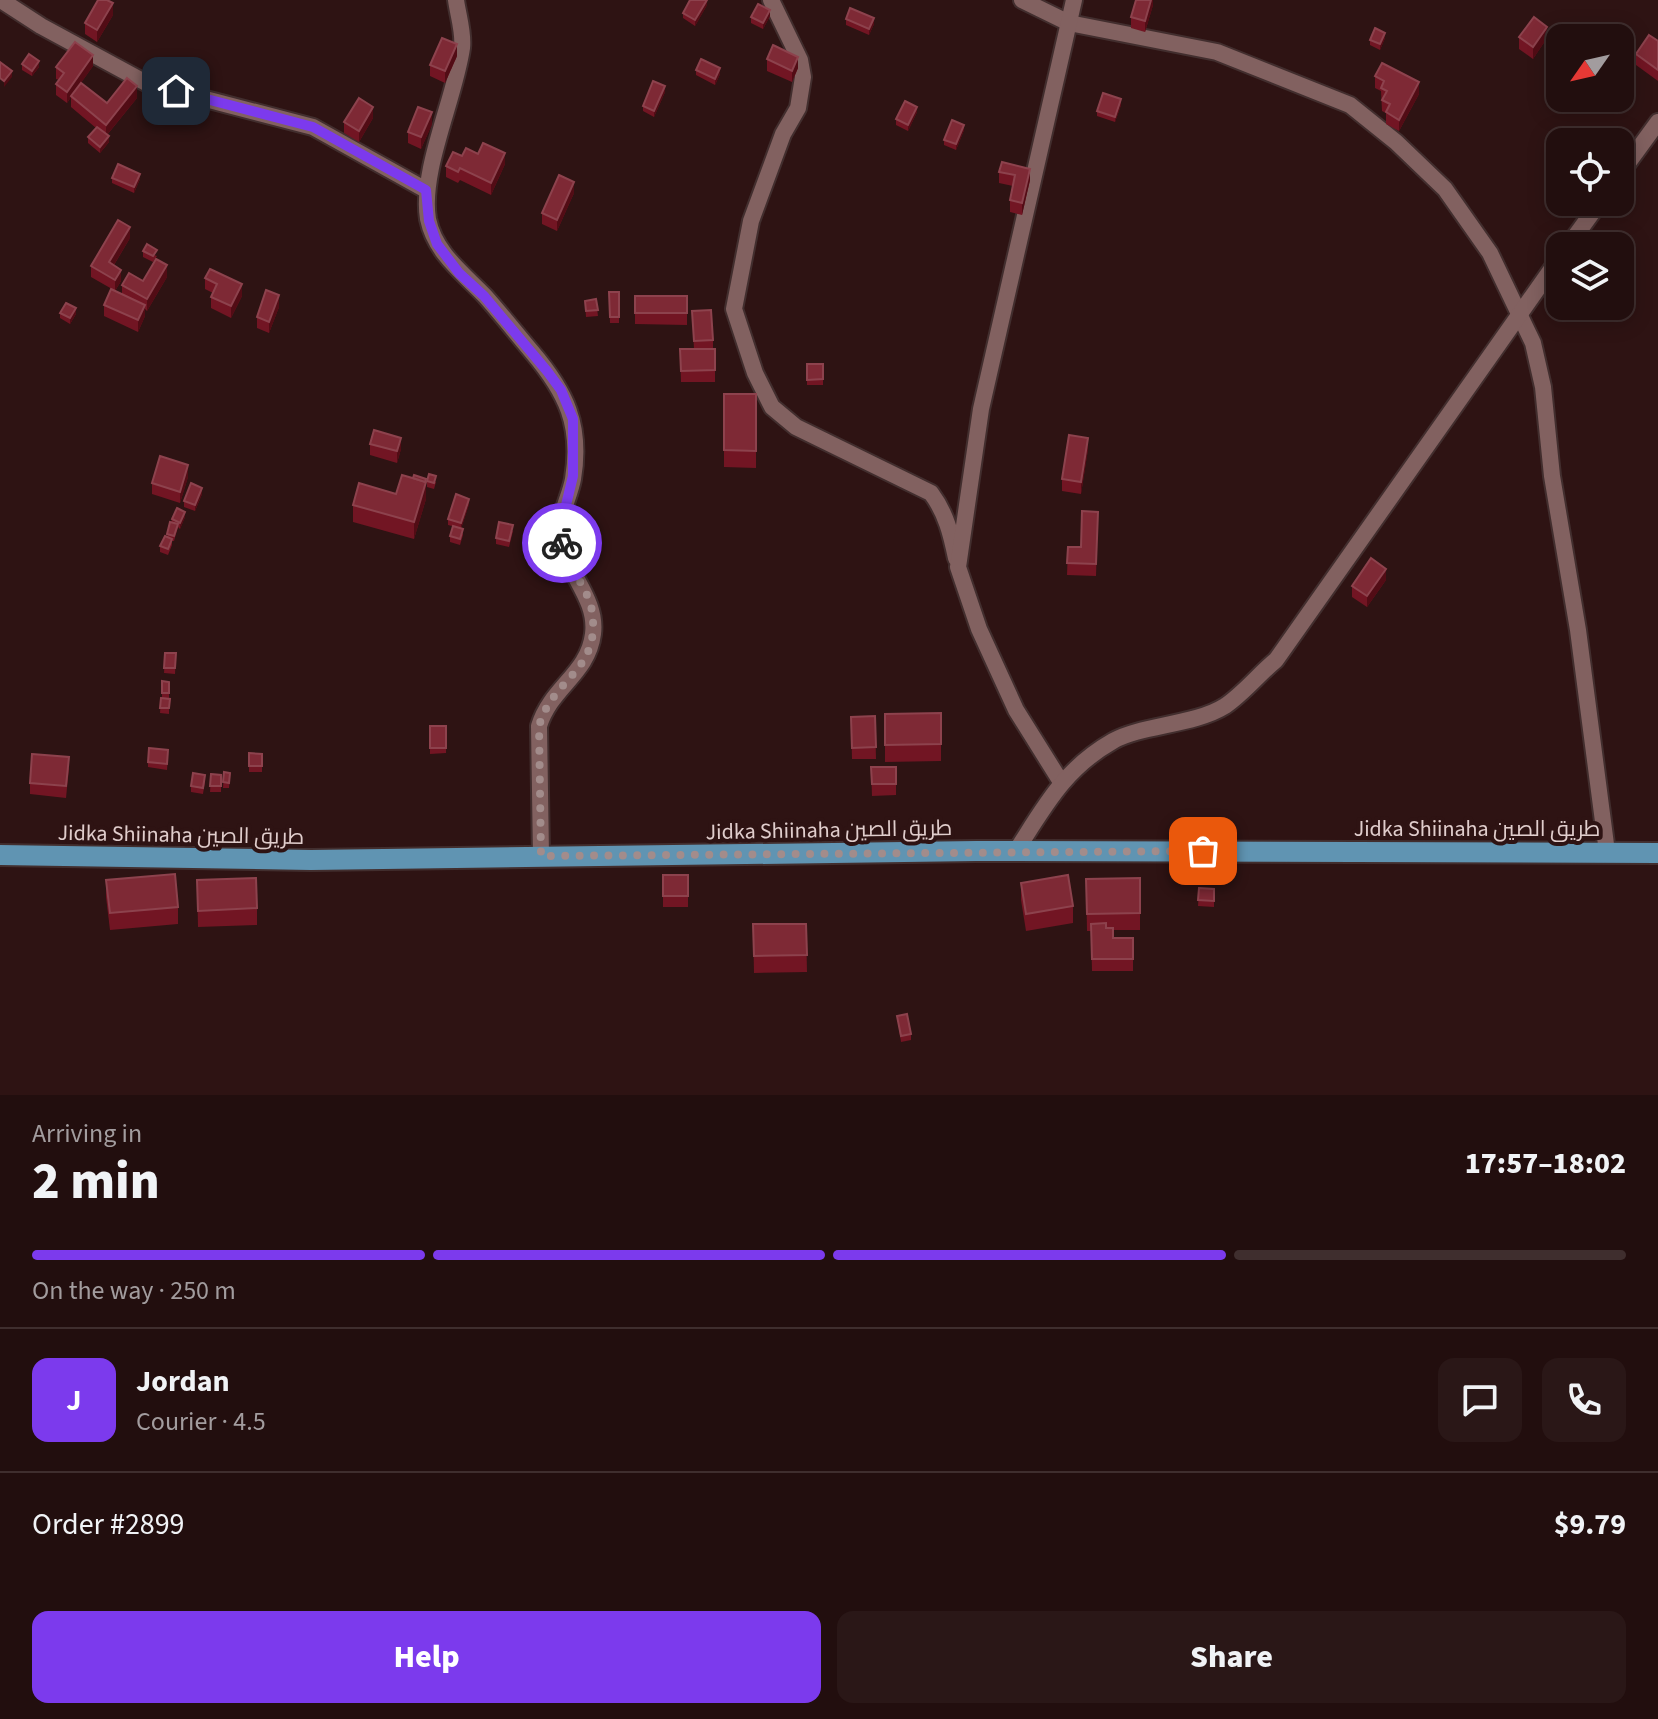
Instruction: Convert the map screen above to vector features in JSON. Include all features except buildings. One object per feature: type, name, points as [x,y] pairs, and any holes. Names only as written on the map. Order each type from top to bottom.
[{"type":"main road","name":"Jidka Shiinaha طريق الصين","points":[[0,855],[311,860],[1016,851],[1658,853]]},
{"type":"street","points":[[1,0],[41,26],[148,84],[313,127],[426,190]]},
{"type":"street","points":[[456,0],[463,45],[426,190],[429,221],[437,244],[459,273],[484,296],[561,390],[573,419],[573,476],[560,530],[564,551],[591,607],[594,633],[587,657],[576,674],[555,692],[539,726],[541,856]]},
{"type":"street","points":[[771,0],[800,60],[803,77],[798,108],[783,134],[751,221],[734,309],[755,373],[772,407],[796,427],[931,493],[941,506],[979,629],[1016,710],[1061,782]]},
{"type":"street","points":[[1022,0],[1069,23],[1217,52],[1350,105],[1396,142],[1445,189],[1490,253],[1533,343],[1543,387],[1552,476],[1578,630],[1607,852]]},
{"type":"street","points":[[958,567],[981,409],[1074,0]]},
{"type":"street","points":[[1634,155],[1658,122]]},
{"type":"street","points":[[1016,851],[1061,782],[1083,761],[1116,739],[1174,724],[1224,706],[1276,660],[1546,277]]},
{"type":"way so far","points":[[562,543],[591,607],[594,633],[587,657],[576,674],[555,692],[539,726],[541,856],[1203,851]]},
{"type":"route","points":[[176,91],[313,127],[426,190],[429,221],[437,244],[547,371],[561,390],[573,419],[573,476],[560,530],[562,543]]}]
